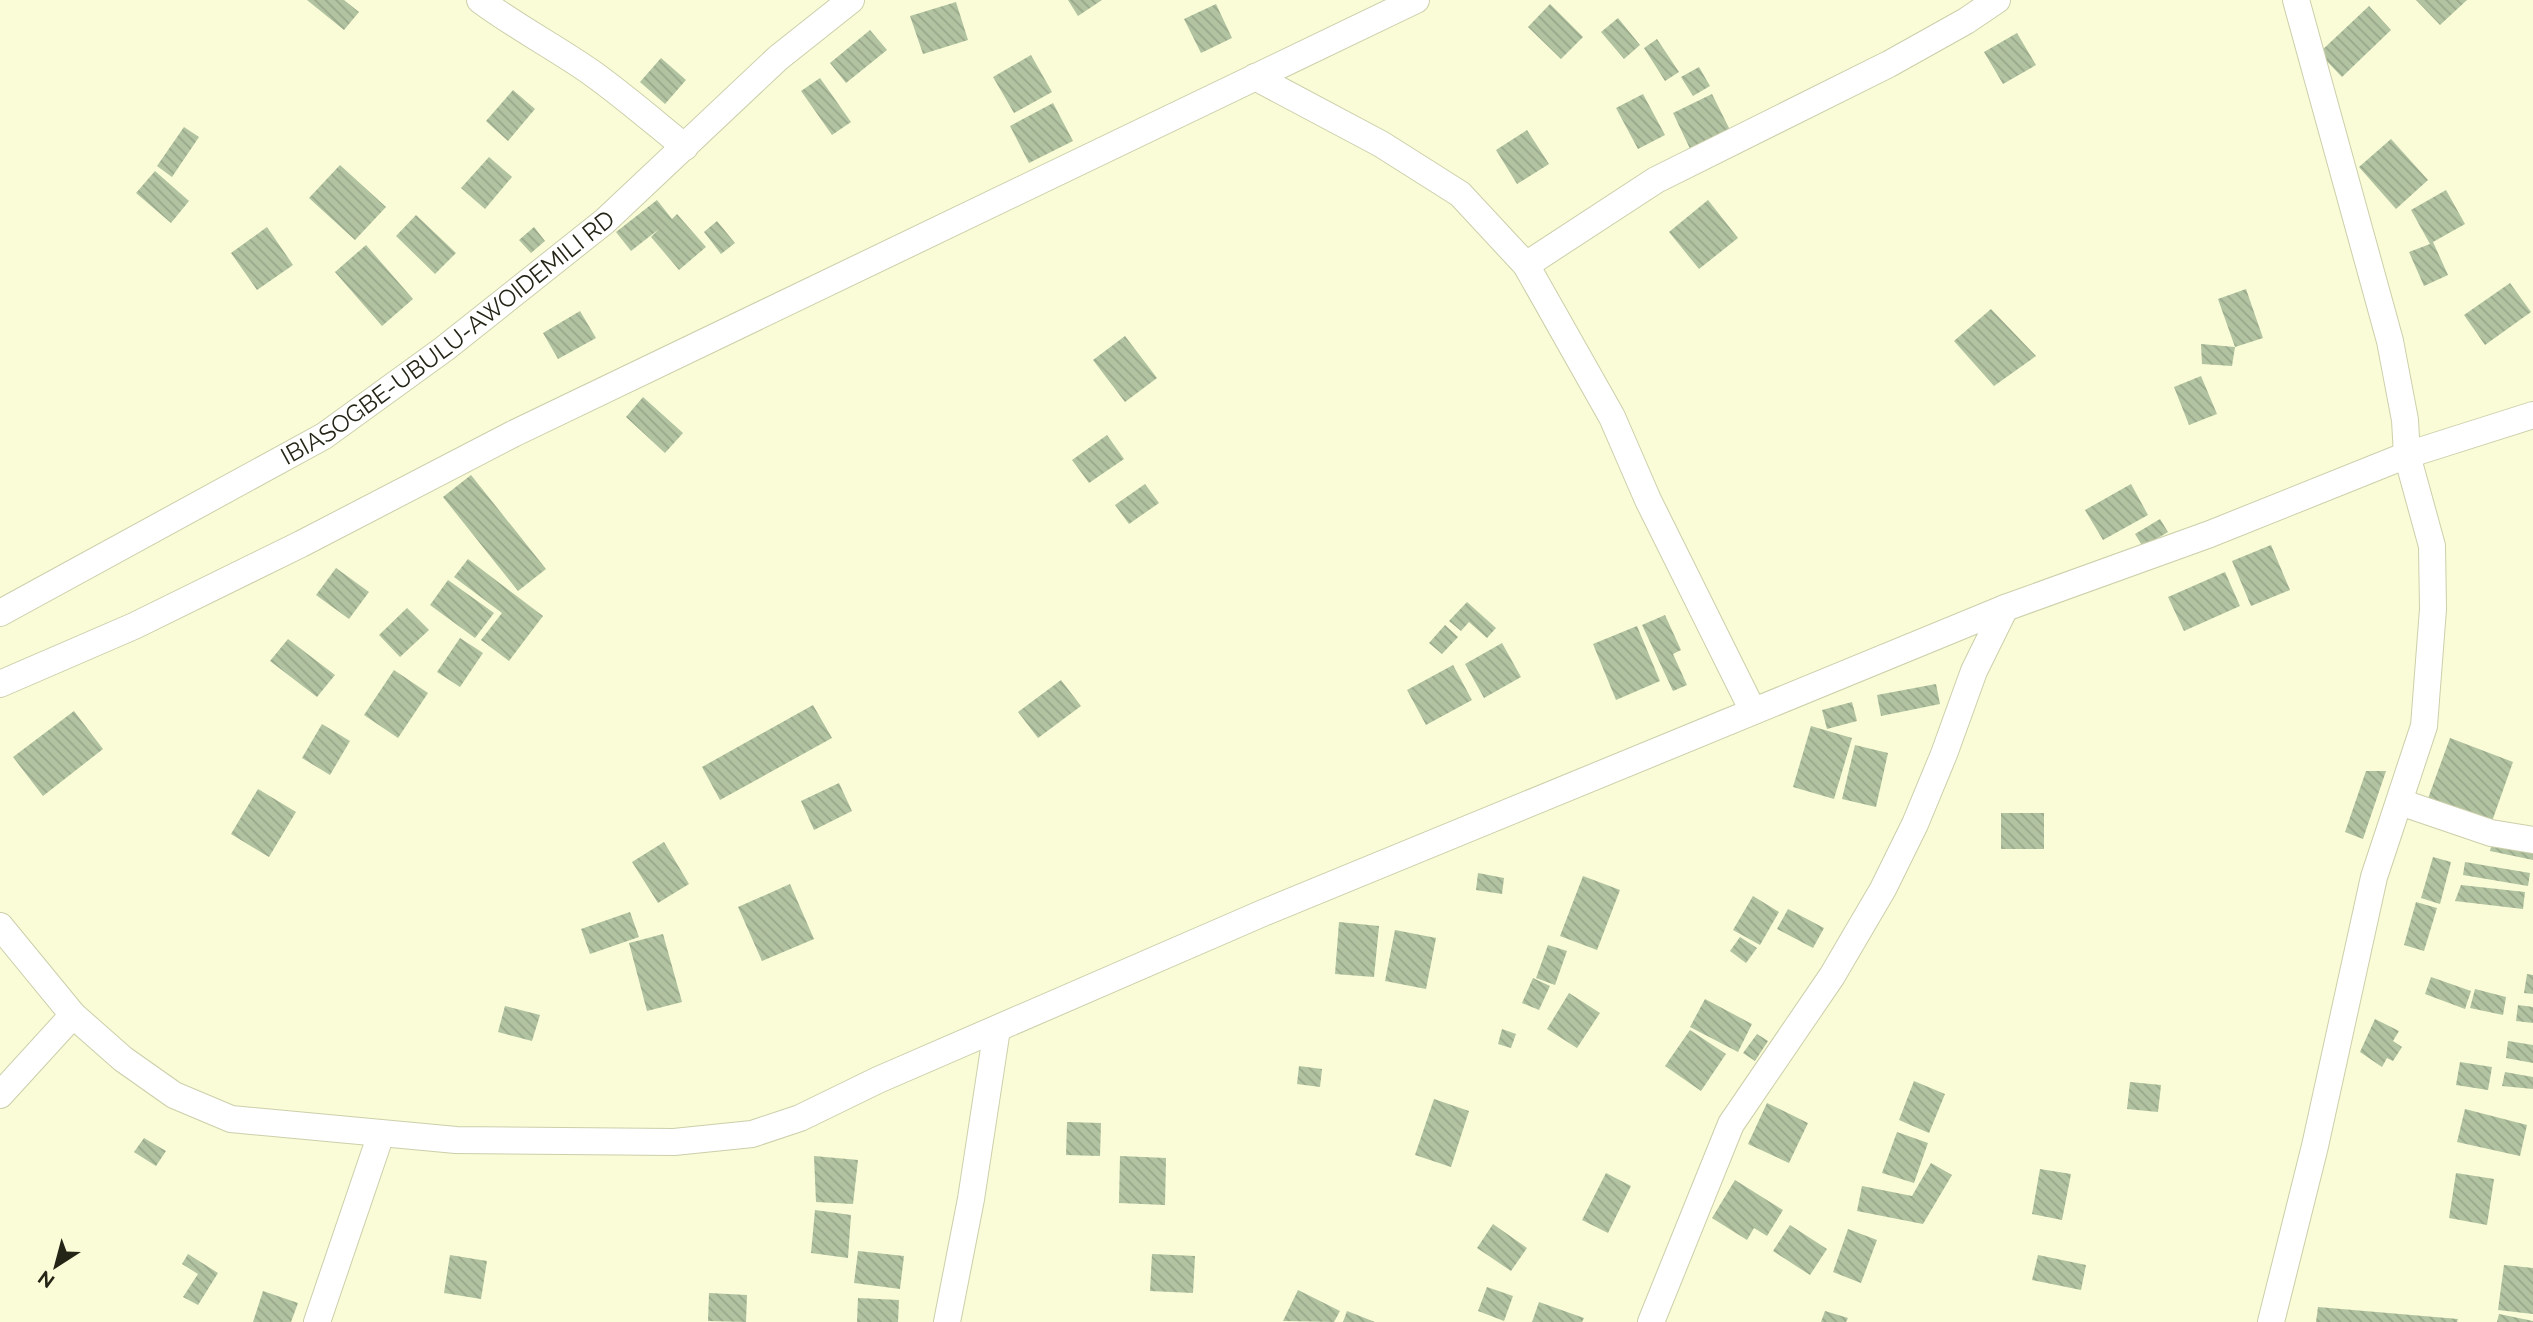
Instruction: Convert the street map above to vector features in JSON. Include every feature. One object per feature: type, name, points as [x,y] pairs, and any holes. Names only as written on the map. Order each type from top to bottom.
[{"type":"street","points":[[480,0],[515,26],[594,74],[685,146]]},
{"type":"street","name":"IBIASOGBE-UBULU-AWOIDEMILI RD","points":[[0,613],[324,436],[444,349],[604,221],[778,58],[851,0]]},
{"type":"street","points":[[0,684],[134,626],[301,544],[524,428],[1416,0]]},
{"type":"street","points":[[1526,265],[1656,180],[1889,64],[1966,21],[1997,0]]},
{"type":"street","points":[[2271,1322],[2315,1146],[2374,877],[2424,726],[2433,609],[2432,546],[2407,455],[2405,420],[2390,341],[2296,0]]},
{"type":"street","points":[[1255,77],[1381,144],[1460,194],[1526,265],[1612,417],[1654,512],[1753,711]]},
{"type":"street","points":[[0,926],[73,1015],[123,1059],[174,1095],[231,1119],[456,1140],[674,1142],[751,1134],[800,1118],[878,1080],[1263,913],[2005,608],[2210,534],[2407,455],[2533,415]]},
{"type":"street","points":[[1651,1322],[1731,1124],[1832,976],[1884,889],[1944,754],[1974,671],[2005,608]]},
{"type":"street","points":[[1949,632],[1970,657],[1974,671]]},
{"type":"street","points":[[2400,802],[2491,833],[2533,840]]},
{"type":"street","points":[[0,1095],[73,1015]]},
{"type":"street","points":[[947,1322],[971,1199],[997,1029]]},
{"type":"street","points":[[317,1322],[381,1134]]},
{"type":"building","points":[[307,0],[344,0],[359,12],[344,30]]},
{"type":"building","points":[[1068,0],[1102,0],[1078,16]]},
{"type":"building","points":[[2416,0],[2467,0],[2440,25]]},
{"type":"building","points":[[956,2],[968,40],[923,54],[910,16]]},
{"type":"building","points":[[1216,4],[1232,38],[1201,53],[1184,19]]},
{"type":"building","points":[[1550,4],[1583,37],[1561,59],[1528,27]]},
{"type":"building","points":[[2369,6],[2391,30],[2342,77],[2319,53]]},
{"type":"building","points":[[1618,18],[1640,45],[1624,59],[1601,32]]},
{"type":"building","points":[[870,30],[887,50],[846,83],[830,63]]},
{"type":"building","points":[[2017,33],[2036,65],[2003,84],[1984,52]]},
{"type":"building","points":[[1657,39],[1679,72],[1665,81],[1644,48]]},
{"type":"building","points":[[1031,55],[1052,92],[1014,113],[993,77]]},
{"type":"building","points":[[661,58],[686,80],[665,104],[640,82]]},
{"type":"building","points":[[1699,67],[1710,86],[1693,96],[1681,77]]},
{"type":"building","points":[[820,78],[851,122],[832,135],[801,91]]},
{"type":"building","points":[[513,90],[535,109],[508,141],[486,121]]},
{"type":"building","points":[[1643,94],[1665,135],[1638,149],[1616,108]]},
{"type":"building","points":[[1712,94],[1733,136],[1693,155],[1673,113]]},
{"type":"building","points":[[1053,103],[1073,141],[1029,163],[1010,126]]},
{"type":"building","points":[[184,127],[199,137],[172,177],[157,166]]},
{"type":"building","points":[[1527,130],[1549,164],[1517,184],[1496,150]]},
{"type":"building","points":[[2391,139],[2428,180],[2396,209],[2359,167]]},
{"type":"building","points":[[489,157],[512,177],[485,209],[461,188]]},
{"type":"building","points":[[340,165],[386,207],[355,240],[309,198]]},
{"type":"building","points":[[155,171],[189,201],[171,223],[136,193]]},
{"type":"building","points":[[2446,190],[2465,224],[2433,242],[2448,275],[2424,286],[2409,252],[2430,244],[2411,210]]},
{"type":"building","points":[[657,200],[672,219],[677,214],[706,247],[679,270],[651,237],[659,229],[631,251],[616,232]]},
{"type":"building","points":[[1708,200],[1738,238],[1699,269],[1669,232]]},
{"type":"building","points":[[416,215],[456,253],[435,274],[396,236]]},
{"type":"building","points":[[717,221],[735,243],[721,254],[704,232]]},
{"type":"building","points":[[267,227],[293,265],[257,290],[231,253]]},
{"type":"building","points":[[534,227],[545,241],[531,253],[519,240]]},
{"type":"building","points":[[366,245],[413,299],[382,326],[335,272]]},
{"type":"building","points":[[2510,283],[2531,312],[2485,345],[2464,315]]},
{"type":"building","points":[[2246,289],[2263,338],[2235,347],[2218,299]]},
{"type":"building","points":[[1991,309],[2036,356],[1994,386],[1954,341]]},
{"type":"building","points":[[580,311],[596,338],[558,359],[543,333]]},
{"type":"building","points":[[1125,336],[1157,378],[1125,402],[1093,360]]},
{"type":"building","points":[[2201,344],[2235,347],[2232,366],[2202,364]]},
{"type":"building","points":[[2201,376],[2217,414],[2189,425],[2174,387]]},
{"type":"building","points":[[643,397],[683,433],[665,453],[626,417]]},
{"type":"building","points":[[1107,435],[1124,459],[1089,483],[1072,460]]},
{"type":"building","points":[[471,475],[546,569],[518,591],[443,497]]},
{"type":"building","points":[[1145,484],[1159,503],[1129,524],[1115,505]]},
{"type":"building","points":[[2131,484],[2148,515],[2103,540],[2085,510]]},
{"type":"building","points":[[2160,519],[2168,532],[2143,547],[2135,534]]},
{"type":"building","points":[[2271,545],[2290,590],[2251,606],[2232,561]]},
{"type":"building","points":[[468,559],[543,616],[509,661],[481,640],[502,613],[454,577]]},
{"type":"building","points":[[336,568],[369,592],[349,619],[316,595]]},
{"type":"building","points":[[2225,572],[2240,606],[2184,631],[2168,597]]},
{"type":"building","points":[[448,580],[494,613],[475,638],[430,605]]},
{"type":"building","points":[[1467,602],[1496,628],[1487,638],[1469,622],[1461,631],[1449,621]]},
{"type":"building","points":[[407,608],[429,630],[400,657],[379,635]]},
{"type":"building","points":[[1665,615],[1681,650],[1673,654],[1687,685],[1673,691],[1642,625]]},
{"type":"building","points":[[1445,625],[1458,637],[1442,654],[1429,643]]},
{"type":"building","points":[[1637,626],[1660,681],[1616,700],[1593,644]]},
{"type":"building","points":[[460,638],[483,653],[460,687],[437,672]]},
{"type":"building","points":[[288,639],[335,675],[317,697],[270,661]]},
{"type":"building","points":[[1502,643],[1521,677],[1484,698],[1465,664]]},
{"type":"building","points":[[1453,665],[1472,700],[1426,725],[1407,690]]},
{"type":"building","points":[[394,670],[428,693],[398,738],[364,715]]},
{"type":"building","points":[[1061,680],[1081,706],[1038,738],[1018,712]]},
{"type":"building","points":[[1936,684],[1940,704],[1881,716],[1877,695]]},
{"type":"building","points":[[1852,702],[1857,721],[1827,729],[1822,710]]},
{"type":"building","points":[[813,705],[832,738],[720,800],[702,767]]},
{"type":"building","points":[[74,711],[103,749],[43,796],[13,757]]},
{"type":"building","points":[[322,724],[350,741],[330,775],[302,758]]},
{"type":"building","points":[[1811,726],[1852,738],[1834,799],[1793,787]]},
{"type":"building","points":[[2450,738],[2513,762],[2490,827],[2426,804]]},
{"type":"building","points":[[1855,745],[1888,753],[1876,807],[1842,799]]},
{"type":"building","points":[[2366,771],[2386,771],[2363,839],[2345,832]]},
{"type":"building","points":[[839,783],[852,811],[814,830],[801,801]]},
{"type":"building","points":[[258,789],[296,812],[269,857],[231,834]]},
{"type":"building","points":[[2001,813],[2044,813],[2044,849],[2001,849]]},
{"type":"building","points":[[2493,839],[2533,847],[2533,860],[2490,851]]},
{"type":"building","points":[[664,842],[689,884],[658,903],[632,862]]},
{"type":"building","points":[[2433,857],[2451,862],[2440,904],[2421,898]]},
{"type":"building","points":[[2465,862],[2530,873],[2528,886],[2463,875]]},
{"type":"building","points":[[1478,873],[1504,878],[1502,894],[1476,890]]},
{"type":"building","points":[[1583,876],[1620,890],[1597,950],[1560,936]]},
{"type":"building","points":[[790,884],[814,939],[762,961],[738,907]]},
{"type":"building","points":[[2461,885],[2525,892],[2523,909],[2455,901]]},
{"type":"building","points":[[1753,896],[1779,912],[1760,945],[1733,930]]},
{"type":"building","points":[[2416,902],[2437,908],[2424,951],[2404,945]]},
{"type":"building","points":[[1788,909],[1824,928],[1813,948],[1777,929]]},
{"type":"building","points":[[630,912],[639,937],[590,954],[581,929]]},
{"type":"building","points":[[1339,922],[1379,926],[1374,977],[1335,974]]},
{"type":"building","points":[[1395,930],[1436,938],[1426,989],[1385,981]]},
{"type":"building","points":[[663,934],[682,1002],[647,1011],[629,943]]},
{"type":"building","points":[[1740,937],[1757,948],[1746,963],[1730,951]]},
{"type":"building","points":[[1548,945],[1567,951],[1555,985],[1536,978]]},
{"type":"building","points":[[2527,974],[2533,975],[2533,994],[2524,993]]},
{"type":"building","points":[[2431,977],[2471,991],[2465,1009],[2425,994]]},
{"type":"building","points":[[1533,978],[1550,986],[1539,1010],[1522,1003]]},
{"type":"building","points":[[2475,989],[2506,997],[2503,1015],[2470,1008]]},
{"type":"building","points":[[1569,993],[1600,1013],[1577,1048],[1547,1029]]},
{"type":"building","points":[[1705,999],[1752,1024],[1738,1052],[1690,1027]]},
{"type":"building","points":[[2518,1005],[2533,1007],[2533,1023],[2516,1021]]},
{"type":"building","points":[[505,1006],[540,1015],[532,1041],[498,1032]]},
{"type":"building","points":[[2375,1019],[2399,1031],[2393,1041],[2402,1047],[2393,1061],[2387,1058],[2382,1067],[2360,1052]]},
{"type":"building","points":[[1502,1029],[1516,1034],[1511,1048],[1498,1044]]},
{"type":"building","points":[[1690,1030],[1726,1054],[1701,1091],[1665,1066]]},
{"type":"building","points":[[1757,1034],[1768,1041],[1755,1061],[1743,1053]]},
{"type":"building","points":[[2508,1041],[2533,1045],[2533,1063],[2506,1058]]},
{"type":"building","points":[[2460,1062],[2492,1067],[2488,1090],[2456,1085]]},
{"type":"building","points":[[1299,1066],[1322,1069],[1320,1087],[1297,1084]]},
{"type":"building","points":[[2505,1072],[2533,1077],[2533,1089],[2502,1086]]},
{"type":"building","points":[[1914,1081],[1945,1094],[1929,1133],[1899,1120]]},
{"type":"building","points":[[2130,1082],[2161,1085],[2158,1112],[2127,1109]]},
{"type":"building","points":[[1434,1099],[1469,1111],[1451,1167],[1415,1155]]},
{"type":"building","points":[[1767,1103],[1808,1123],[1789,1163],[1748,1144]]},
{"type":"building","points":[[2465,1109],[2527,1125],[2520,1156],[2457,1142]]},
{"type":"building","points":[[1067,1122],[1101,1123],[1100,1156],[1066,1155]]},
{"type":"building","points":[[1897,1132],[1928,1143],[1914,1183],[1882,1173]]},
{"type":"building","points":[[144,1138],[166,1151],[156,1166],[134,1152]]},
{"type":"building","points":[[814,1156],[858,1160],[853,1204],[816,1202]]},
{"type":"building","points":[[1120,1156],[1166,1158],[1165,1205],[1119,1203]]},
{"type":"building","points":[[1931,1163],[1952,1175],[1923,1224],[1857,1211],[1862,1186],[1912,1196]]},
{"type":"building","points":[[2040,1169],[2071,1174],[2062,1220],[2032,1214]]},
{"type":"building","points":[[1606,1173],[1631,1186],[1608,1233],[1582,1220]]},
{"type":"building","points":[[2456,1173],[2494,1179],[2487,1225],[2449,1218]]},
{"type":"building","points":[[1735,1180],[1783,1210],[1767,1236],[1754,1228],[1747,1240],[1712,1218]]},
{"type":"building","points":[[815,1210],[851,1215],[848,1258],[811,1253]]},
{"type":"building","points":[[1493,1224],[1527,1248],[1511,1271],[1477,1248]]},
{"type":"building","points":[[1790,1225],[1827,1249],[1810,1275],[1773,1251]]},
{"type":"building","points":[[1848,1229],[1877,1240],[1861,1283],[1833,1272]]},
{"type":"building","points":[[858,1251],[904,1256],[900,1289],[854,1283]]},
{"type":"building","points":[[188,1254],[218,1273],[198,1305],[183,1297],[198,1274],[182,1264]]},
{"type":"building","points":[[1152,1254],[1195,1256],[1193,1293],[1150,1291]]},
{"type":"building","points":[[450,1255],[487,1261],[481,1299],[444,1293]]},
{"type":"building","points":[[2038,1255],[2086,1265],[2081,1290],[2032,1280]]},
{"type":"building","points":[[2504,1265],[2533,1268],[2533,1314],[2498,1310]]},
{"type":"building","points":[[1487,1287],[1513,1296],[1504,1321],[1478,1311]]},
{"type":"building","points":[[1298,1290],[1340,1311],[1334,1322],[1283,1321]]},
{"type":"building","points":[[263,1291],[298,1303],[291,1322],[253,1322]]},
{"type":"building","points":[[709,1293],[747,1295],[746,1322],[708,1321]]},
{"type":"building","points":[[858,1298],[899,1300],[898,1322],[857,1322]]},
{"type":"building","points":[[1539,1302],[1584,1318],[1582,1322],[1532,1322]]},
{"type":"building","points":[[2318,1307],[2458,1319],[2457,1322],[2316,1322]]},
{"type":"building","points":[[1347,1311],[1375,1322],[1343,1322]]},
{"type":"building","points":[[1825,1311],[1848,1318],[1846,1322],[1821,1322]]},
{"type":"building","points":[[2499,1314],[2533,1321],[2533,1322],[2497,1322]]}]
